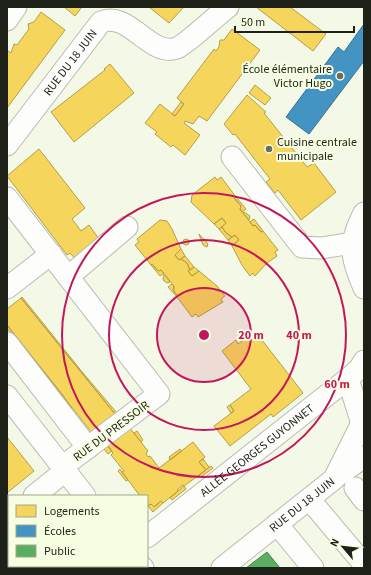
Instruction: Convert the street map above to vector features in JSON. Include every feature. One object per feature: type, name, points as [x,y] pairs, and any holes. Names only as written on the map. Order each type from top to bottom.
[{"type":"street","name":"RUE DU 18 JUIN","points":[[7,145],[101,22],[111,20],[120,22],[164,49],[176,48],[228,7]]},
{"type":"street","points":[[232,158],[302,247],[321,248],[353,243]]},
{"type":"street","points":[[7,198],[68,277],[127,227]]},
{"type":"street","points":[[364,213],[357,227],[353,243],[352,257],[364,288]]},
{"type":"street","points":[[7,288],[51,254]]},
{"type":"street","name":"RUE DU PRESSOIR","points":[[35,495],[88,448],[159,394],[68,277]]},
{"type":"street","points":[[7,343],[88,448]]},
{"type":"street","name":"ALLÉE GEORGES GUYONNET","points":[[148,536],[348,379],[360,368],[364,361]]},
{"type":"street","name":"RUE DU 18 JUIN","points":[[222,568],[334,479],[363,427],[348,379]]},
{"type":"street","points":[[7,396],[84,495]]},
{"type":"street","points":[[334,479],[364,457]]},
{"type":"street","points":[[309,499],[362,564]]},
{"type":"street","points":[[277,524],[313,568]]},
{"type":"building: Logements","points":[[64,7],[82,7],[75,16]]},
{"type":"building: Logements","points":[[149,7],[184,7],[169,23]]},
{"type":"building: Logements","points":[[256,7],[290,7],[326,34],[313,51]]},
{"type":"building: Logements","points":[[41,12],[65,30],[7,108],[7,53],[8,51],[11,53],[14,44],[17,45],[29,29],[28,24],[34,22]]},
{"type":"building: Logements","points":[[232,29],[260,50],[207,121],[199,116],[193,124],[185,121],[184,123],[200,135],[185,155],[173,145],[171,147],[155,134],[157,132],[145,123],[160,104],[175,116],[184,104],[177,98],[214,49],[216,51],[219,47],[220,40],[224,40]]},
{"type":"building: Logements","points":[[110,64],[134,93],[74,142],[51,112],[105,70],[104,69]]},
{"type":"building: Logements","points":[[255,85],[271,98],[265,105],[249,93]]},
{"type":"building: Logements","name":"Cuisine centrale municipale","points":[[247,95],[266,112],[264,113],[307,167],[314,163],[336,192],[301,220],[278,190],[275,193],[266,182],[270,179],[235,134],[233,135],[224,124]]},
{"type":"building: Logements","points":[[181,102],[184,104],[175,116],[172,114]]},
{"type":"building: Logements","points":[[39,149],[85,208],[72,219],[81,231],[89,225],[102,243],[78,262],[70,253],[67,255],[7,176]]},
{"type":"building: Logements","points":[[215,177],[217,180],[221,177],[236,197],[234,198],[241,206],[240,209],[253,226],[255,225],[261,232],[263,231],[278,250],[275,252],[277,256],[267,263],[255,276],[253,273],[250,276],[242,265],[232,246],[239,240],[235,235],[232,237],[226,233],[222,227],[226,223],[222,218],[214,224],[191,202],[192,195]]},
{"type":"building: Logements","points":[[236,197],[246,209],[242,212],[240,209],[241,206],[234,198]]},
{"type":"building: Logements","points":[[244,212],[250,216],[249,220],[243,213]]},
{"type":"building: Logements","points":[[222,218],[226,223],[219,229],[214,224]]},
{"type":"building: Logements","points":[[254,219],[263,231],[261,232],[250,222]]},
{"type":"building: Logements","points":[[160,220],[167,221],[172,229],[181,249],[175,255],[179,260],[181,259],[187,263],[190,270],[188,271],[192,276],[199,271],[217,286],[225,296],[221,299],[223,302],[198,317],[196,314],[192,317],[177,297],[178,296],[173,290],[174,286],[161,270],[158,271],[152,264],[151,265],[135,245],[139,242],[137,239]]},
{"type":"building: Logements","points":[[222,227],[226,233],[232,237],[228,240],[219,229]]},
{"type":"building: Logements","points":[[199,234],[208,244],[207,247],[203,245]]},
{"type":"building: Logements","points":[[235,235],[239,240],[232,246],[228,240]]},
{"type":"building: Logements","points":[[186,239],[189,242],[186,245],[183,242]]},
{"type":"building: Logements","points":[[181,249],[185,256],[179,260],[175,255]]},
{"type":"building: Logements","points":[[185,256],[194,267],[190,270],[187,263],[181,259]]},
{"type":"building: Logements","points":[[152,264],[158,271],[161,270],[164,273],[160,276],[151,265]]},
{"type":"building: Logements","points":[[194,267],[199,271],[192,276],[188,271]]},
{"type":"building: Logements","points":[[164,274],[170,282],[167,283],[163,280]]},
{"type":"building: Logements","points":[[172,284],[174,286],[174,292],[178,296],[177,297],[168,287]]},
{"type":"building: Logements","points":[[22,297],[117,413],[115,414],[21,298]]},
{"type":"building: Logements","points":[[21,298],[115,414],[92,433],[7,325],[7,309]]},
{"type":"building: Logements","points":[[7,325],[72,408],[70,409],[7,328]]},
{"type":"building: Logements","points":[[255,331],[303,393],[273,417],[271,414],[230,446],[214,426],[234,411],[230,405],[251,389],[222,351],[236,340],[238,344]]},
{"type":"building: Logements","points":[[230,405],[234,411],[231,413],[227,407]]},
{"type":"building: Logements","points":[[129,427],[148,451],[146,454],[148,457],[150,456],[159,468],[193,442],[205,457],[199,462],[206,470],[184,486],[183,485],[163,503],[161,501],[154,507],[151,504],[148,506],[148,495],[139,495],[122,472],[124,471],[111,455],[113,453],[105,443]]},
{"type":"building: Logements","points":[[137,431],[143,440],[141,442],[134,433]]},
{"type":"building: Logements","points":[[7,437],[34,471],[7,493]]},
{"type":"building: Logements","points":[[107,444],[112,451],[108,454],[103,448]]},
{"type":"building: Logements","points":[[180,449],[182,451],[170,460],[169,457]]},
{"type":"building: Logements","points":[[203,459],[209,467],[206,470],[199,462]]},
{"type":"building: Logements","points":[[211,466],[213,468],[201,477],[199,475]]},
{"type":"building: Logements","points":[[120,469],[128,480],[126,481],[118,471]]},
{"type":"building: Logements","points":[[184,486],[186,489],[172,500],[170,498]]},
{"type":"building: Logements","points":[[161,501],[163,503],[153,512],[148,506],[151,504],[154,507]]},
{"type":"building: Logements","points":[[109,567],[110,568],[44,568]]},
{"type":"building: Écoles","points":[[364,24],[364,61],[309,134],[286,117],[338,47],[344,52]]},
{"type":"building: Public","points":[[267,552],[280,568],[246,568]]},
{"type":"place","name":"École élémentaire Victor Hugo","points":[[340,76]]},
{"type":"place","name":"Cuisine centrale municipale","points":[[269,149]]}]
